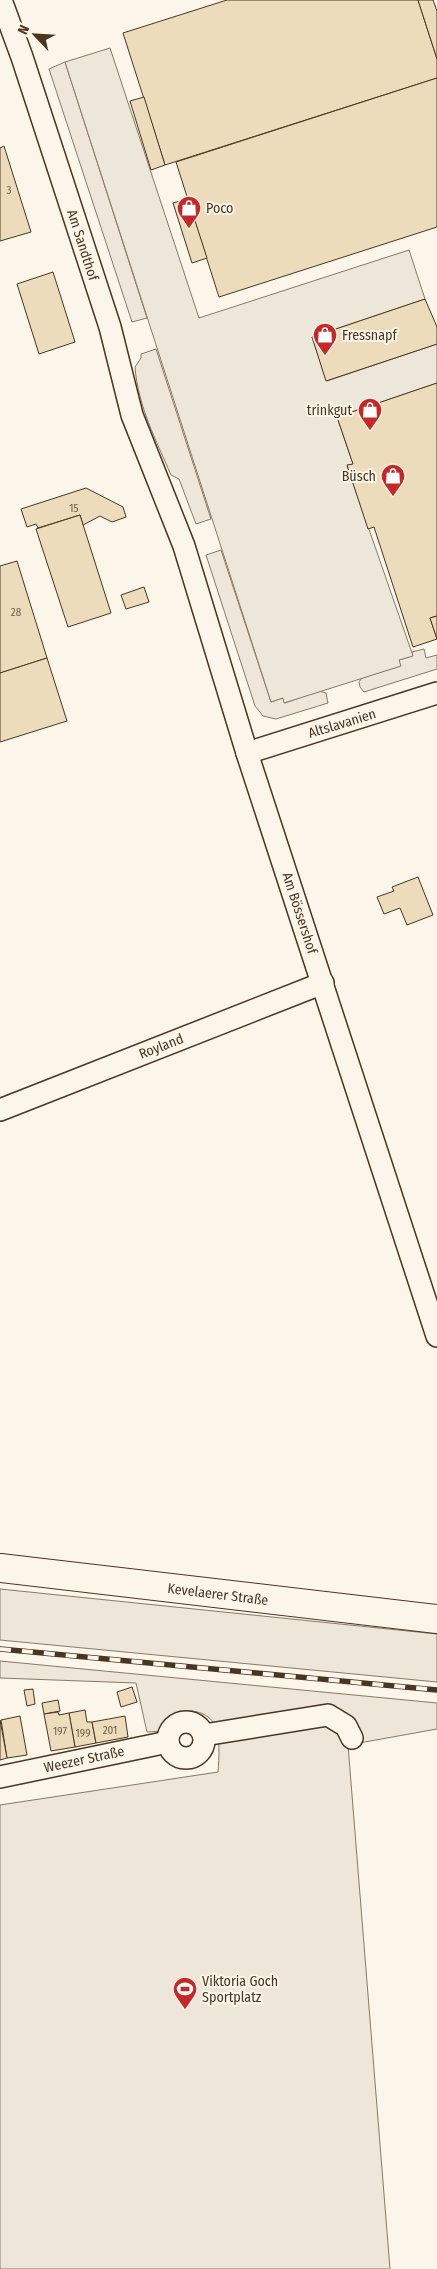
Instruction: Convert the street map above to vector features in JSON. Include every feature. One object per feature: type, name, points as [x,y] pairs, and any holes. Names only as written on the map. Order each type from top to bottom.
[{"type":"main road","name":"Kevelaerer Straße","points":[[0,1568],[437,1619]]},
{"type":"street","name":"Am Sandthof","points":[[1,0],[22,57],[110,327],[132,415],[162,490]]},
{"type":"street","name":"Am Bössershof","points":[[162,490],[184,546],[247,752],[437,1336]]},
{"type":"street","name":"Altslavanien","points":[[247,752],[437,693]]},
{"type":"street","name":"Royland","points":[[0,1110],[323,983]]},
{"type":"street","name":"Weezer Straße","points":[[0,1777],[168,1742],[174,1754],[186,1758],[192,1757],[202,1748],[204,1735],[328,1715],[346,1726],[352,1738]]},
{"type":"shaded area","points":[[110,48],[199,318],[409,250],[425,299],[312,337],[327,381],[437,344],[437,383],[337,417],[353,464],[347,466],[413,656],[399,660],[401,666],[284,703],[283,698],[271,702],[65,62]]},
{"type":"shaded area","points":[[65,62],[147,318],[132,322],[49,69]]},
{"type":"shaded area","points":[[156,349],[211,519],[196,524],[179,479],[171,475],[159,449],[140,395],[135,367],[141,358],[141,354]]},
{"type":"shaded area","points":[[221,550],[271,702],[283,698],[285,703],[319,691],[326,693],[328,703],[276,719],[263,716],[255,706],[206,555]]},
{"type":"shaded area","points":[[424,649],[426,658],[437,655],[437,669],[364,692],[360,687],[359,682],[362,678],[400,666],[399,660],[412,656],[412,652]]},
{"type":"shaded area","points":[[0,1589],[437,1634],[437,1682],[0,1640]]},
{"type":"shaded area","name":"Viktoria Goch Sportplatz","points":[[0,1661],[437,1703],[437,1729],[348,1745],[390,2269],[0,2269],[0,1805],[218,1772],[219,1753],[216,1727],[202,1713],[187,1711],[175,1714],[163,1731],[147,1732],[136,1683],[0,1678]]},
{"type":"building","points":[[227,0],[418,0],[437,59],[437,78],[165,165],[123,33]]},
{"type":"building","points":[[418,0],[433,0],[437,11],[437,59]]},
{"type":"building","points":[[437,78],[437,227],[219,297],[176,162]]},
{"type":"building","points":[[144,97],[165,165],[151,170],[130,101]]},
{"type":"building","points":[[4,146],[31,232],[0,241],[0,148]]},
{"type":"building","points":[[188,199],[207,258],[192,263],[173,203]]},
{"type":"building","points":[[53,272],[75,342],[39,354],[17,284]]},
{"type":"building","points":[[425,299],[437,327],[437,344],[326,381],[312,337]]},
{"type":"building","points":[[437,383],[437,616],[430,618],[437,639],[413,647],[374,527],[368,529],[347,465],[353,464],[337,417]]},
{"type":"building","points":[[86,488],[123,507],[126,517],[112,522],[100,516],[83,525],[80,515],[38,528],[36,524],[27,527],[21,509]]},
{"type":"building","points":[[80,515],[111,613],[68,627],[36,529]]},
{"type":"building","points":[[17,561],[47,658],[0,673],[0,566]]},
{"type":"building","points":[[144,587],[149,602],[126,609],[121,595]]},
{"type":"building","points":[[437,616],[437,639],[430,618]]},
{"type":"building","points":[[47,658],[67,721],[0,742],[0,673]]},
{"type":"building","points":[[418,877],[433,915],[407,925],[400,908],[384,914],[377,897],[394,891],[392,887]]},
{"type":"building","points":[[132,1687],[137,1702],[121,1707],[117,1692]]},
{"type":"building","points":[[33,1689],[35,1704],[27,1706],[24,1690]]},
{"type":"building","points":[[58,1700],[60,1711],[44,1714],[42,1703]]},
{"type":"building","points":[[85,1710],[87,1722],[92,1722],[96,1743],[75,1747],[69,1713]]},
{"type":"building","points":[[58,1712],[59,1715],[69,1713],[75,1747],[51,1751],[44,1714]]},
{"type":"building","points":[[20,1716],[27,1755],[7,1758],[1,1720]]},
{"type":"building","points":[[125,1716],[128,1737],[96,1743],[92,1722]]},
{"type":"building","points":[[0,1720],[7,1758],[0,1760]]},
{"type":"railway","points":[[0,1649],[437,1690]]},
{"type":"place","name":"Poco","points":[[189,229]]},
{"type":"place","name":"Fressnapf","points":[[325,356]]},
{"type":"place","name":"trinkgut","points":[[370,431]]},
{"type":"place","name":"Büsch","points":[[393,497]]},
{"type":"place","name":"Viktoria Goch Sportplatz","points":[[185,2010]]}]
